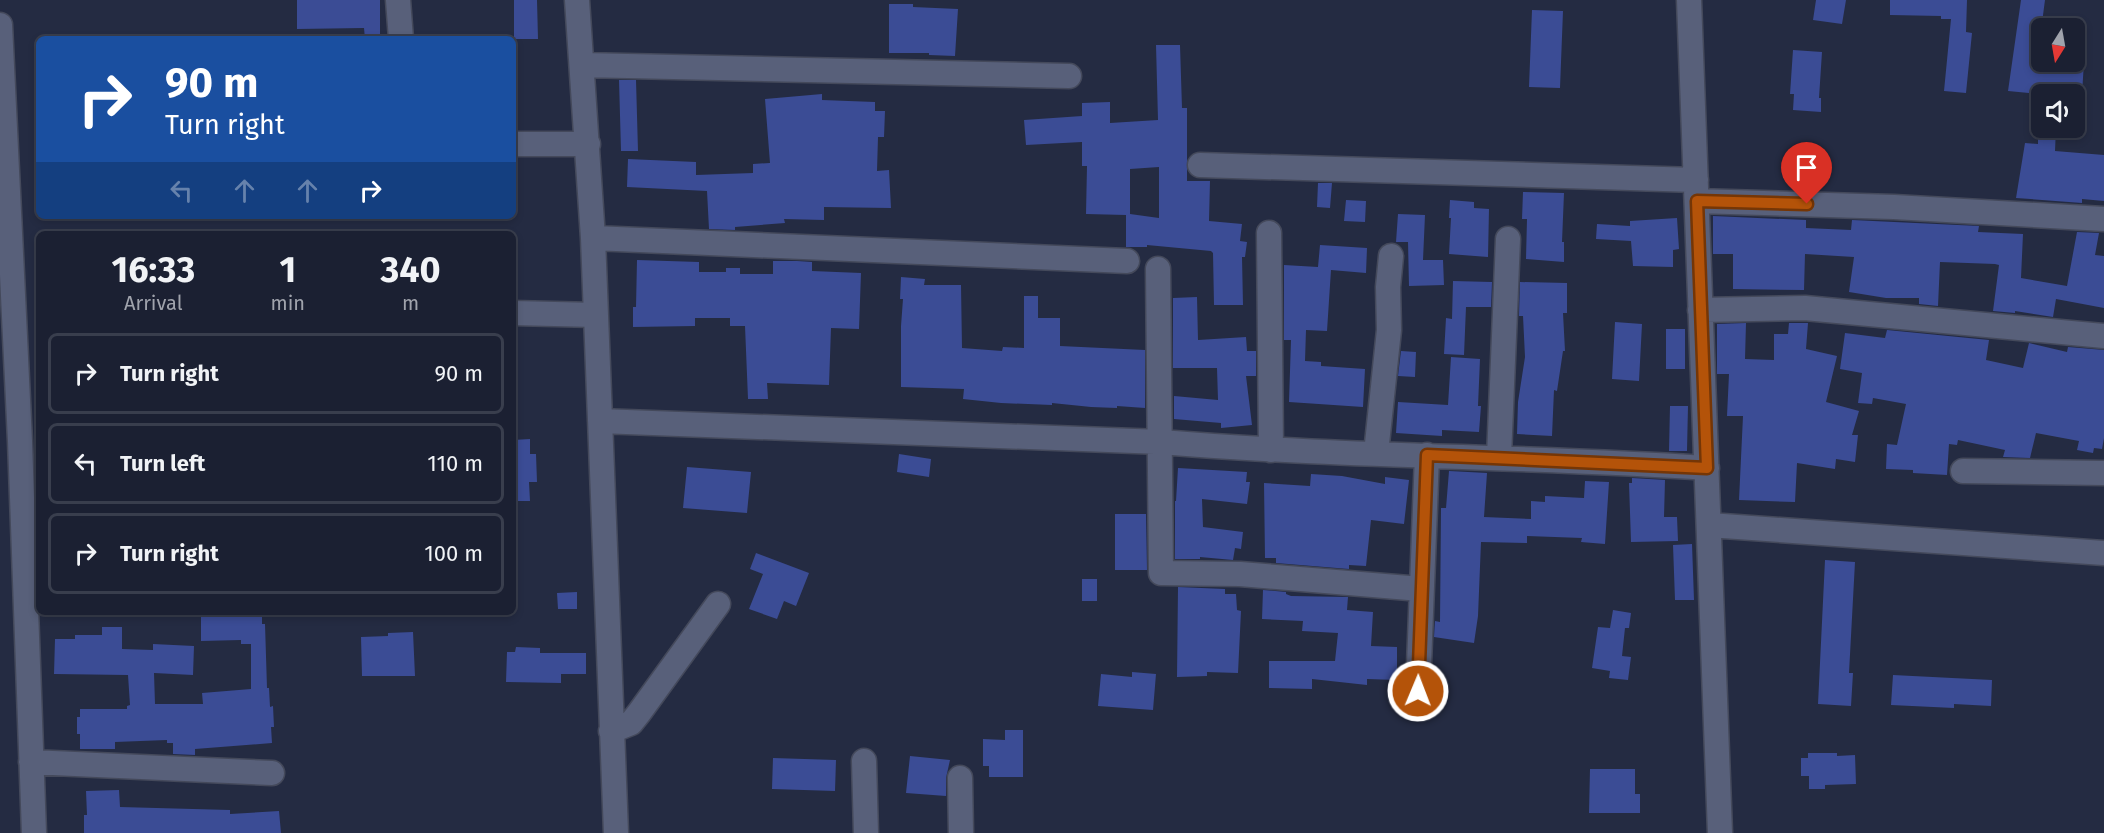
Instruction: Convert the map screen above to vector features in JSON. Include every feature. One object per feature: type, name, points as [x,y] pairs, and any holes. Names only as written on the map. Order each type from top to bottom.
[{"type":"street","points":[[398,0],[400,36]]},
{"type":"street","points":[[577,0],[593,238],[616,833]]},
{"type":"street","points":[[1689,0],[1720,833]]},
{"type":"street","points":[[0,25],[10,441],[32,564],[31,762],[34,833]]},
{"type":"street","points":[[582,65],[1069,76]]},
{"type":"street","points":[[516,144],[588,144]]},
{"type":"street","points":[[1200,165],[1697,191],[1894,207],[2104,219]]},
{"type":"street","points":[[1269,233],[1271,450]]},
{"type":"street","points":[[593,238],[1127,261]]},
{"type":"street","points":[[1499,458],[1508,239]]},
{"type":"street","points":[[1376,453],[1389,330],[1390,256]]},
{"type":"street","points":[[1158,269],[1161,573],[1240,574],[1421,589]]},
{"type":"street","points":[[1701,310],[1805,308],[2104,336]]},
{"type":"street","points":[[516,313],[596,315]]},
{"type":"street","points":[[600,421],[1161,442],[1271,450],[1707,468]]},
{"type":"street","points":[[1418,691],[1427,455]]},
{"type":"street","points":[[1963,471],[2104,473]]},
{"type":"street","points":[[1709,525],[2104,553]]},
{"type":"street","points":[[611,731],[631,723],[718,604]]},
{"type":"street","points":[[864,761],[866,833]]},
{"type":"street","points":[[31,762],[272,773]]},
{"type":"street","points":[[960,778],[961,833]]},
{"type":"building","points":[[297,0],[380,0],[380,36],[365,36],[364,28],[297,29]]},
{"type":"building","points":[[514,0],[537,0],[538,39],[516,39],[514,36]]},
{"type":"building","points":[[1816,0],[1846,0],[1842,24],[1813,20]]},
{"type":"building","points":[[1890,0],[1967,0],[1966,32],[1972,33],[1966,93],[1944,91],[1951,19],[1941,19],[1941,16],[1890,15]]},
{"type":"building","points":[[2021,0],[2045,0],[2043,18],[2031,18],[2031,72],[2083,72],[2083,84],[2031,84],[2031,93],[2008,91]]},
{"type":"building","points":[[889,4],[958,9],[955,56],[929,55],[929,53],[889,53]]},
{"type":"building","points":[[1532,10],[1563,11],[1560,88],[1529,87]]},
{"type":"building","points":[[1156,45],[1180,45],[1182,108],[1187,108],[1187,181],[1210,181],[1209,221],[1242,224],[1240,241],[1247,242],[1245,257],[1242,257],[1243,305],[1214,305],[1213,253],[1211,251],[1147,245],[1147,247],[1126,247],[1126,215],[1086,214],[1087,166],[1082,166],[1082,142],[1026,145],[1024,120],[1082,116],[1082,103],[1110,102],[1110,123],[1158,120]],"holes":[[[1159,167],[1159,218],[1130,214],[1130,169]]]},
{"type":"building","points":[[1793,50],[1822,52],[1819,98],[1821,98],[1821,112],[1793,110],[1794,94],[1790,94]]},
{"type":"building","points":[[619,80],[636,80],[638,151],[621,151]]},
{"type":"building","points":[[822,94],[822,100],[875,102],[875,111],[885,111],[884,137],[878,137],[877,171],[889,170],[891,208],[824,207],[824,220],[784,219],[785,223],[735,227],[735,230],[709,229],[707,191],[627,187],[628,159],[696,162],[696,175],[753,173],[753,164],[770,163],[765,99]]},
{"type":"building","points":[[2038,138],[2056,138],[2055,151],[2104,155],[2104,201],[2082,199],[2082,203],[2016,198],[2025,143],[2038,144]]},
{"type":"building","points":[[1318,183],[1332,183],[1330,208],[1317,207]]},
{"type":"building","points":[[1523,192],[1564,193],[1562,242],[1564,242],[1564,262],[1526,259],[1527,219],[1522,219]]},
{"type":"building","points":[[1346,200],[1366,201],[1365,222],[1344,221]]},
{"type":"building","points":[[1450,200],[1474,202],[1474,208],[1489,209],[1488,257],[1449,254]]},
{"type":"building","points":[[1398,214],[1425,215],[1423,260],[1443,260],[1444,285],[1409,286],[1408,242],[1396,242]]},
{"type":"building","points":[[1713,216],[1806,220],[1806,228],[1851,230],[1852,220],[1979,226],[1978,232],[2023,234],[2021,278],[2067,286],[2077,232],[2099,233],[2095,255],[2104,256],[2104,308],[2056,299],[2053,317],[2015,311],[2015,313],[1993,311],[1999,265],[1995,264],[1940,262],[1938,306],[1919,304],[1919,298],[1886,298],[1849,292],[1854,257],[1805,254],[1804,290],[1733,289],[1733,254],[1713,254]]},
{"type":"building","points":[[1677,218],[1679,249],[1673,250],[1673,267],[1633,266],[1631,241],[1596,239],[1597,224],[1630,226],[1630,221]]},
{"type":"building","points":[[1320,245],[1367,248],[1366,273],[1331,270],[1327,331],[1306,330],[1305,361],[1321,362],[1321,366],[1365,369],[1363,407],[1289,402],[1291,340],[1284,340],[1284,265],[1318,267]]},
{"type":"building","points":[[637,260],[699,262],[699,272],[726,272],[726,268],[740,268],[740,274],[773,274],[773,261],[797,261],[812,262],[812,271],[861,273],[859,329],[831,328],[829,385],[767,383],[768,399],[748,399],[745,326],[730,326],[730,318],[695,318],[695,326],[633,327],[633,307],[636,307]]},
{"type":"building","points":[[901,277],[925,279],[924,285],[961,285],[962,348],[1002,351],[1003,347],[1024,348],[1024,296],[1038,296],[1038,318],[1060,318],[1060,346],[1145,350],[1145,408],[1001,403],[963,399],[964,389],[901,387],[903,299],[900,299]]},
{"type":"building","points":[[1453,281],[1492,282],[1491,307],[1466,307],[1464,355],[1444,354],[1446,318],[1452,319]]},
{"type":"building","points":[[1520,282],[1567,283],[1567,313],[1563,313],[1565,351],[1563,351],[1557,391],[1554,390],[1552,436],[1517,434],[1518,402],[1525,357],[1523,316],[1519,316]]},
{"type":"building","points":[[1197,297],[1198,340],[1246,337],[1247,351],[1256,351],[1256,376],[1246,376],[1252,425],[1221,428],[1221,423],[1174,419],[1174,396],[1218,400],[1217,368],[1173,368],[1173,298]]},
{"type":"building","points":[[1615,322],[1642,324],[1639,381],[1612,379]]},
{"type":"building","points":[[1746,323],[1745,359],[1774,360],[1774,334],[1788,334],[1789,323],[1808,323],[1806,349],[1837,356],[1826,402],[1859,411],[1852,435],[1858,435],[1855,462],[1836,459],[1835,469],[1797,463],[1795,502],[1739,500],[1743,416],[1727,416],[1729,374],[1717,374],[1717,324]]},
{"type":"building","points":[[1666,329],[1685,329],[1685,369],[1666,369]]},
{"type":"building","points":[[1887,330],[1989,340],[1986,360],[2023,368],[2029,343],[2067,352],[2068,347],[2104,350],[2102,449],[2094,448],[2093,453],[2077,450],[2079,441],[2036,433],[2030,458],[2003,457],[2005,450],[1958,440],[1957,445],[1949,444],[1947,475],[1886,469],[1887,444],[1897,445],[1906,404],[1873,398],[1872,404],[1858,403],[1862,373],[1840,369],[1845,333],[1885,338]]},
{"type":"building","points":[[1401,351],[1416,352],[1415,377],[1398,376]]},
{"type":"building","points":[[1451,357],[1480,359],[1479,432],[1442,430],[1442,436],[1396,433],[1398,402],[1448,405]]},
{"type":"building","points":[[1670,406],[1688,406],[1687,451],[1669,451]]},
{"type":"building","points":[[530,439],[530,454],[536,454],[537,482],[529,482],[530,501],[516,501],[516,440]]},
{"type":"building","points":[[899,454],[931,459],[929,477],[897,472]]},
{"type":"building","points":[[687,467],[751,472],[747,513],[683,508]]},
{"type":"building","points":[[1178,468],[1247,472],[1246,482],[1250,482],[1247,504],[1202,499],[1203,527],[1243,532],[1241,549],[1235,548],[1233,560],[1200,557],[1200,559],[1175,559],[1175,501]]},
{"type":"building","points":[[1449,471],[1487,473],[1484,517],[1531,519],[1531,501],[1545,502],[1545,496],[1584,498],[1585,481],[1609,482],[1605,544],[1581,542],[1582,538],[1527,536],[1527,543],[1481,542],[1478,616],[1474,643],[1434,637],[1435,621],[1440,622],[1441,508],[1446,508]]},
{"type":"building","points":[[1311,474],[1342,476],[1385,484],[1385,477],[1409,480],[1404,524],[1371,520],[1366,566],[1349,565],[1349,569],[1276,563],[1276,558],[1265,558],[1264,483],[1310,486]]},
{"type":"building","points":[[1632,478],[1665,480],[1664,517],[1677,517],[1678,541],[1631,542],[1629,483],[1632,483]]},
{"type":"building","points":[[1115,514],[1146,514],[1147,570],[1115,570]]},
{"type":"building","points":[[1692,544],[1694,600],[1675,600],[1673,545]]},
{"type":"building","points":[[756,553],[809,573],[796,606],[784,601],[777,619],[749,609],[763,574],[750,569]]},
{"type":"building","points":[[1825,560],[1855,562],[1849,673],[1853,673],[1851,706],[1818,704]]},
{"type":"building","points":[[1082,579],[1097,579],[1097,601],[1082,601]]},
{"type":"building","points":[[1178,587],[1225,589],[1225,594],[1236,594],[1237,610],[1241,611],[1238,673],[1207,672],[1207,676],[1177,677]]},
{"type":"building","points":[[1263,590],[1286,592],[1291,596],[1348,597],[1347,610],[1373,612],[1371,646],[1397,647],[1397,680],[1367,679],[1367,685],[1312,679],[1312,689],[1269,688],[1269,661],[1335,661],[1338,633],[1302,631],[1303,621],[1262,619]]},
{"type":"building","points":[[577,592],[577,609],[558,609],[557,593]]},
{"type":"building","points":[[1613,610],[1631,613],[1629,628],[1625,628],[1622,656],[1631,657],[1628,680],[1609,678],[1610,671],[1592,668],[1598,627],[1610,628]]},
{"type":"building","points":[[201,615],[262,615],[262,624],[265,624],[267,688],[269,688],[270,707],[273,706],[272,743],[195,749],[195,755],[173,754],[173,743],[167,743],[167,740],[115,742],[115,749],[80,749],[77,717],[80,717],[80,709],[127,709],[130,705],[128,675],[54,674],[55,639],[75,639],[75,635],[102,635],[102,627],[122,627],[122,649],[153,650],[153,644],[194,646],[193,675],[154,673],[155,704],[203,704],[202,693],[251,689],[251,644],[241,644],[241,640],[201,641]]},
{"type":"building","points":[[413,632],[415,676],[362,676],[361,637]]},
{"type":"building","points":[[516,647],[540,648],[540,653],[586,653],[586,674],[561,674],[561,683],[506,682],[507,652],[515,652]]},
{"type":"building","points":[[1132,672],[1156,674],[1153,710],[1098,706],[1101,674],[1132,677]]},
{"type":"building","points":[[1893,675],[1992,680],[1991,706],[1954,704],[1954,708],[1891,705]]},
{"type":"building","points":[[1005,730],[1023,730],[1023,777],[989,777],[989,766],[983,766],[983,739],[1005,740]]},
{"type":"building","points":[[1808,753],[1855,755],[1856,784],[1825,785],[1825,789],[1809,789],[1809,776],[1801,776],[1801,758],[1808,758]]},
{"type":"building","points":[[910,756],[950,760],[946,778],[946,796],[906,793]]},
{"type":"building","points":[[773,758],[836,760],[835,791],[772,789]]},
{"type":"building","points":[[1590,769],[1635,769],[1635,794],[1640,794],[1640,813],[1589,813]]},
{"type":"building","points":[[119,790],[120,807],[230,810],[230,814],[279,811],[281,833],[84,833],[84,815],[87,815],[86,791]]},
{"type":"route","points":[[1418,691],[1427,455],[1707,468],[1697,201],[1807,204]]}]
